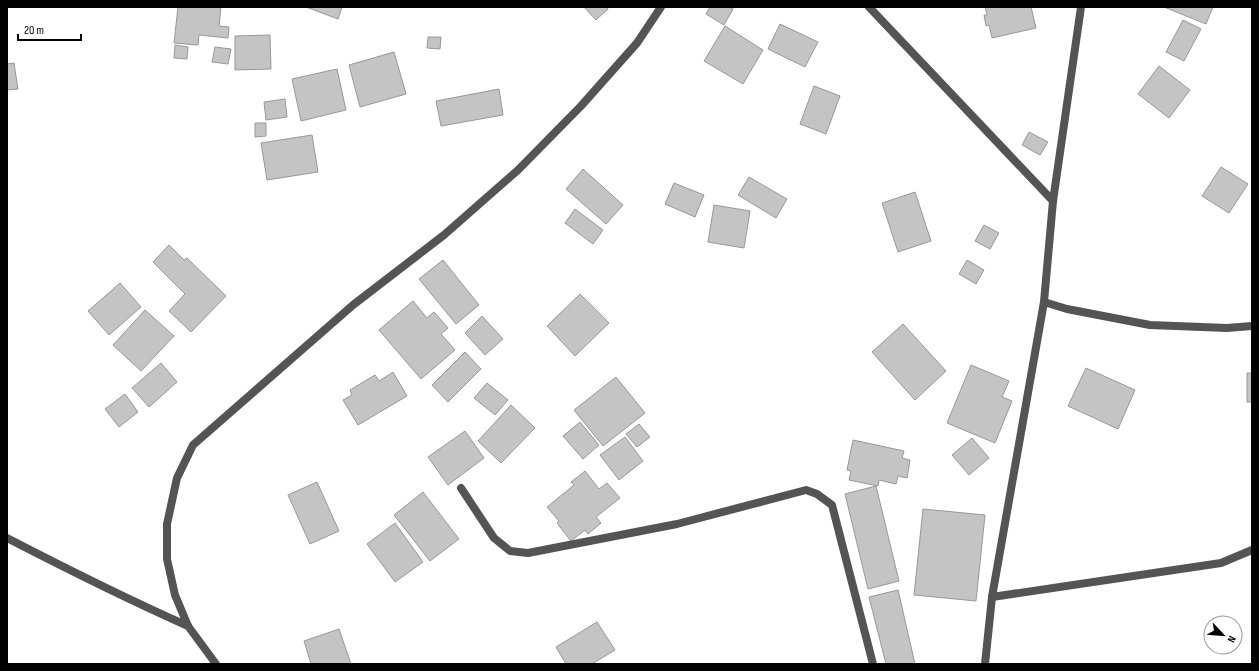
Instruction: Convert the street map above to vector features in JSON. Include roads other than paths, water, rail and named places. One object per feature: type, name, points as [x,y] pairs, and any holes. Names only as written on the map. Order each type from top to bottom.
[{"type":"street","points":[[216,664],[188,626],[175,595],[167,559],[167,524],[177,478],[193,445],[354,305],[444,235],[518,170],[580,106],[636,43],[661,7]]},
{"type":"street","points":[[869,7],[1054,201]]},
{"type":"street","points":[[985,664],[992,597],[1044,302],[1054,201],[1081,7]]},
{"type":"street","points":[[1044,302],[1067,309],[1150,325],[1227,328],[1252,326]]},
{"type":"street","points":[[461,488],[494,538],[510,551],[528,553],[677,524],[806,490],[817,494],[832,506],[873,664]]},
{"type":"street","points":[[7,538],[95,583],[188,626]]},
{"type":"street","points":[[992,597],[1221,563],[1252,550]]}]
